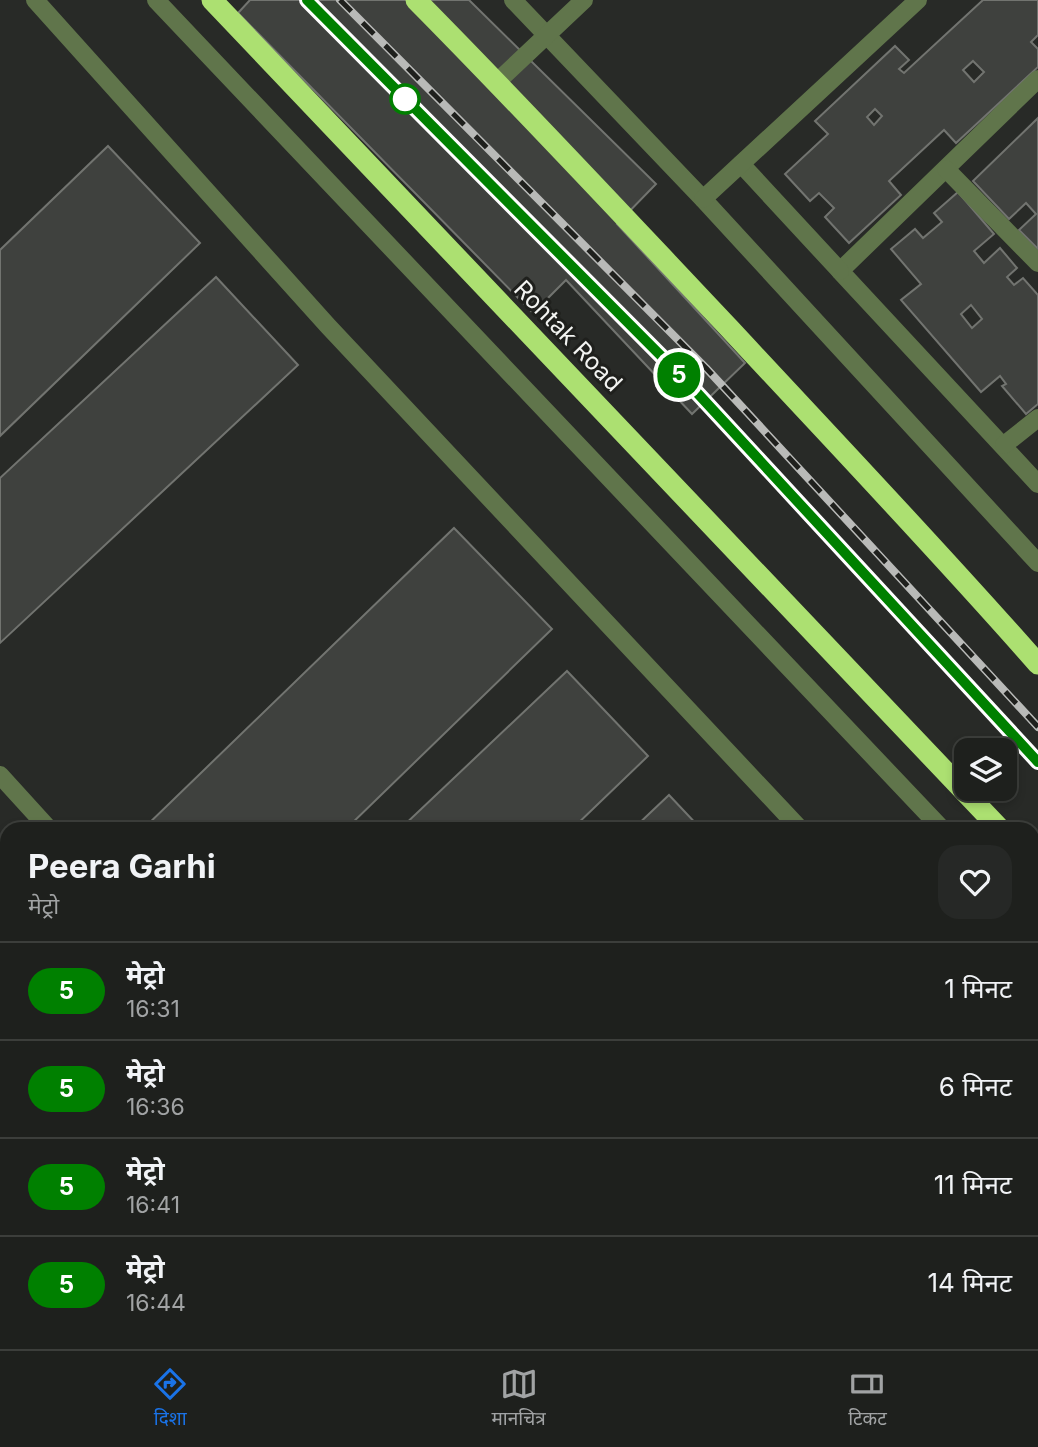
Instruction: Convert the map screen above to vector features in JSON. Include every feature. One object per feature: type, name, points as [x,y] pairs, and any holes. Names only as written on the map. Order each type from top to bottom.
[{"type":"highway","name":"Rohtak Road","points":[[212,0],[993,822]]},
{"type":"highway","points":[[416,0],[497,82],[910,522],[1038,664]]},
{"type":"street","points":[[35,0],[328,326],[793,822]]},
{"type":"street","points":[[156,0],[935,822]]},
{"type":"street","points":[[513,0],[703,199],[1038,563]]},
{"type":"street","points":[[497,82],[584,0]]},
{"type":"street","points":[[703,199],[918,0]]},
{"type":"street","points":[[840,271],[1038,79]]},
{"type":"street","points":[[740,164],[1038,484]]},
{"type":"street","points":[[946,169],[1038,263]]},
{"type":"street","points":[[1004,445],[1038,418]]},
{"type":"street","points":[[0,775],[43,822]]},
{"type":"building","points":[[250,0],[469,0],[656,184],[617,224],[745,363],[692,414],[566,280],[533,313],[238,13]]},
{"type":"building","points":[[983,0],[1038,0],[1038,35],[1031,42],[1038,49],[1038,67],[956,143],[944,130],[889,181],[901,195],[849,243],[825,217],[834,208],[819,193],[810,201],[785,174],[828,134],[815,121],[895,46],[909,60],[899,69],[904,73]],"holes":[[[973,61],[984,72],[974,82],[963,70]],[[875,109],[882,116],[874,125],[867,117]]]},
{"type":"building","points":[[1038,118],[1038,249],[1019,230],[1036,214],[1026,203],[1009,219],[973,181]]},
{"type":"building","points":[[108,146],[200,243],[0,436],[0,250]]},
{"type":"building","points":[[958,192],[994,234],[974,251],[984,263],[1000,248],[1017,268],[1007,277],[1014,285],[1023,278],[1038,295],[1038,404],[1026,414],[1002,386],[1006,384],[1000,376],[981,392],[901,300],[921,284],[891,249],[915,229],[923,238],[942,222],[934,213]],"holes":[[[971,305],[982,319],[972,328],[961,314]]]},
{"type":"building","points":[[216,277],[298,365],[0,643],[0,478]]},
{"type":"building","points":[[454,528],[552,629],[353,822],[150,822]]},
{"type":"building","points":[[567,671],[648,756],[579,822],[407,822]]},
{"type":"building","points":[[669,795],[694,822],[640,822]]},
{"type":"railway","points":[[307,0],[689,384],[1038,762]]},
{"type":"railway","points":[[340,0],[706,368],[1038,727]]},
{"type":"metro line","name":"5","points":[[307,0],[689,384],[1038,762]]}]
